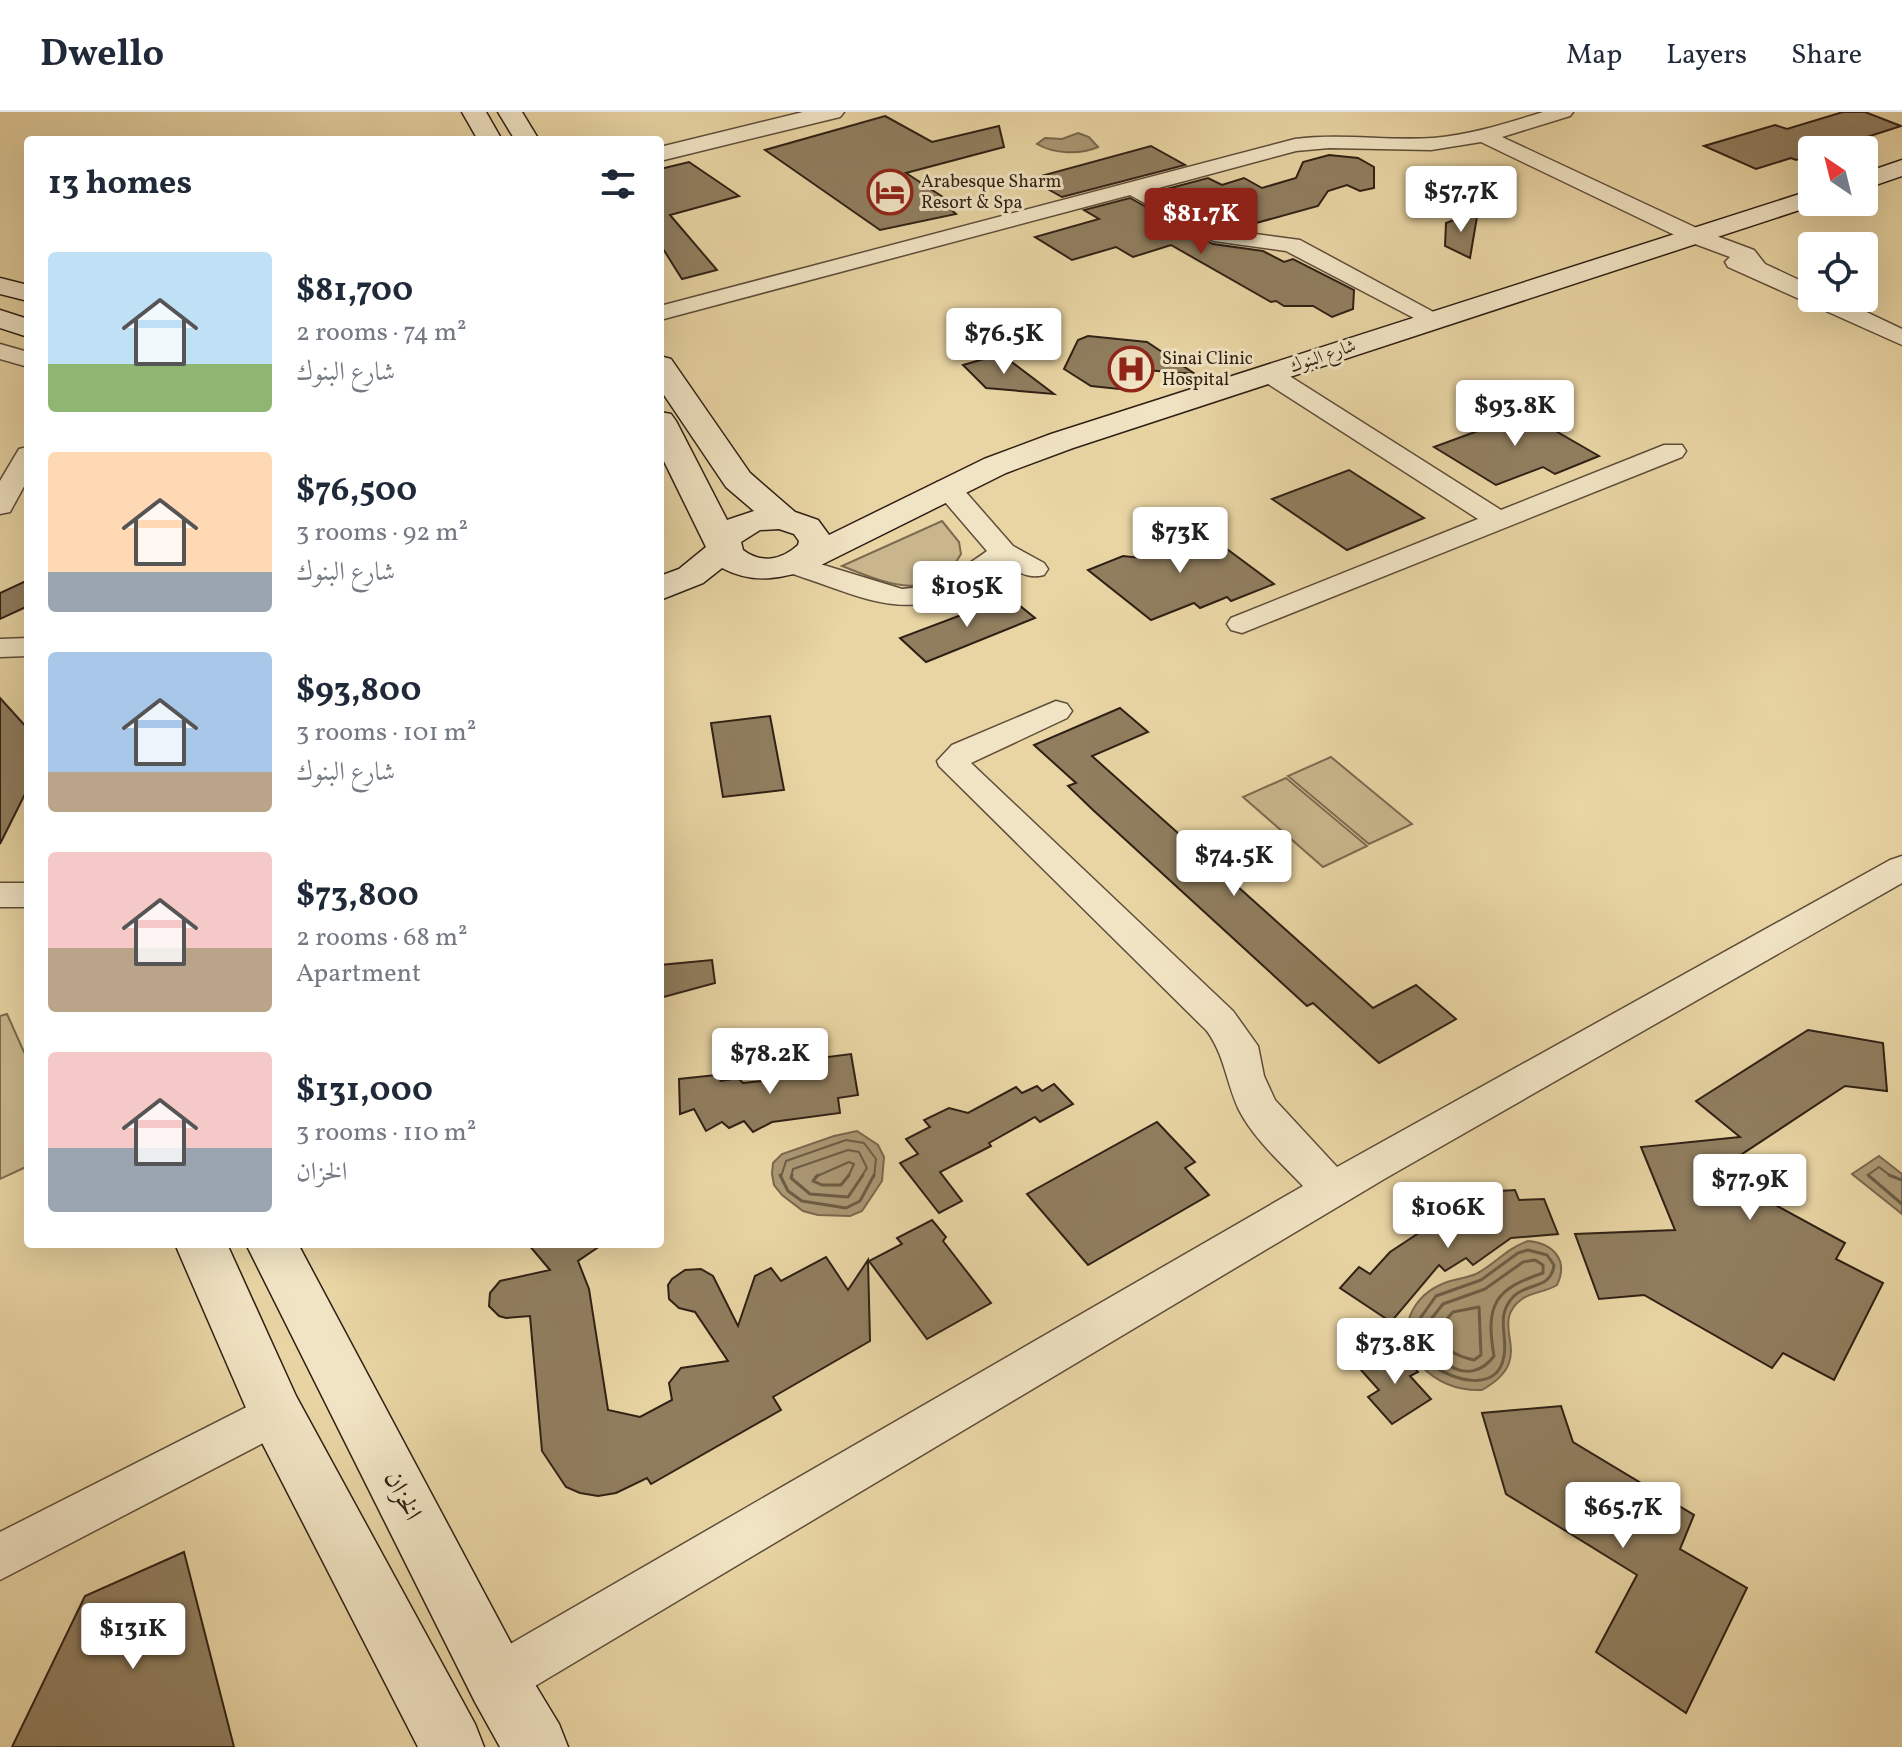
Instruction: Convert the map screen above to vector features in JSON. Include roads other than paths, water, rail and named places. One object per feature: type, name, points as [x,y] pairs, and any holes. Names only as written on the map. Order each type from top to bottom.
[{"type":"main road","points":[[474,112],[488,136]]},
{"type":"main road","points":[[510,112],[525,136]]},
{"type":"main road","points":[[664,153],[832,112]]},
{"type":"main road","points":[[1878,176],[1902,168]]},
{"type":"main road","name":"شارع البنوك","points":[[664,607],[794,564],[1006,462],[1431,320],[1798,203]]},
{"type":"main road","points":[[0,286],[24,292]]},
{"type":"main road","points":[[0,319],[24,327]]},
{"type":"main road","points":[[664,385],[671,420],[724,549],[729,558],[748,567],[794,564],[815,548],[816,540],[806,527],[783,519],[757,520],[735,529],[728,535],[724,549],[691,576],[664,587]]},
{"type":"main road","points":[[671,420],[783,519]]},
{"type":"main road","points":[[203,1248],[276,1413],[452,1747]]},
{"type":"main road","name":"الخزان","points":[[274,1248],[497,1680],[536,1747]]},
{"type":"street","points":[[664,312],[1304,143],[1347,140],[1431,144],[1484,136],[1563,112]]},
{"type":"street","points":[[1484,136],[1695,236],[1697,245],[1798,288]]},
{"type":"street","points":[[1134,189],[1222,236],[1292,245],[1431,320]]},
{"type":"street","points":[[1847,312],[1902,338]]},
{"type":"street","points":[[0,351],[24,359]]},
{"type":"street","points":[[1271,375],[1498,520]]},
{"type":"street","points":[[1242,624],[1673,451]]},
{"type":"street","points":[[0,506],[24,462]]},
{"type":"street","points":[[947,488],[1003,552],[1034,569]]},
{"type":"street","points":[[794,564],[903,598],[925,595],[984,568],[1003,552]]},
{"type":"street","points":[[0,648],[24,647]]},
{"type":"street","points":[[1056,711],[963,752],[953,761],[955,766],[1220,1021],[1239,1046],[1245,1076],[1258,1108],[1333,1190]]},
{"type":"street","points":[[497,1680],[1333,1190],[1705,976],[1902,868]]},
{"type":"street","points":[[0,895],[24,895]]},
{"type":"street","points":[[0,1557],[276,1413]]},
{"type":"water","points":[[1078,133],[1089,137],[1098,147],[1067,152],[1037,144],[1045,138],[1062,139]]},
{"type":"water","points":[[857,1131],[878,1145],[884,1157],[882,1181],[862,1211],[850,1216],[803,1211],[774,1185],[773,1163],[782,1154]]},
{"type":"water","points":[[1879,1156],[1902,1174],[1902,1214],[1852,1174]]},
{"type":"water","points":[[1528,1241],[1545,1245],[1556,1254],[1560,1261],[1560,1276],[1557,1285],[1522,1299],[1512,1309],[1508,1320],[1511,1354],[1508,1366],[1499,1378],[1482,1390],[1457,1387],[1434,1377],[1413,1356],[1408,1344],[1408,1321],[1413,1310],[1429,1291],[1444,1283],[1476,1274]]},
{"type":"place","name":"Arabesque Sharm Resort & Spa","points":[[890,192]]},
{"type":"place","name":"Sinai Clinic Hospital","points":[[1131,369]]}]
